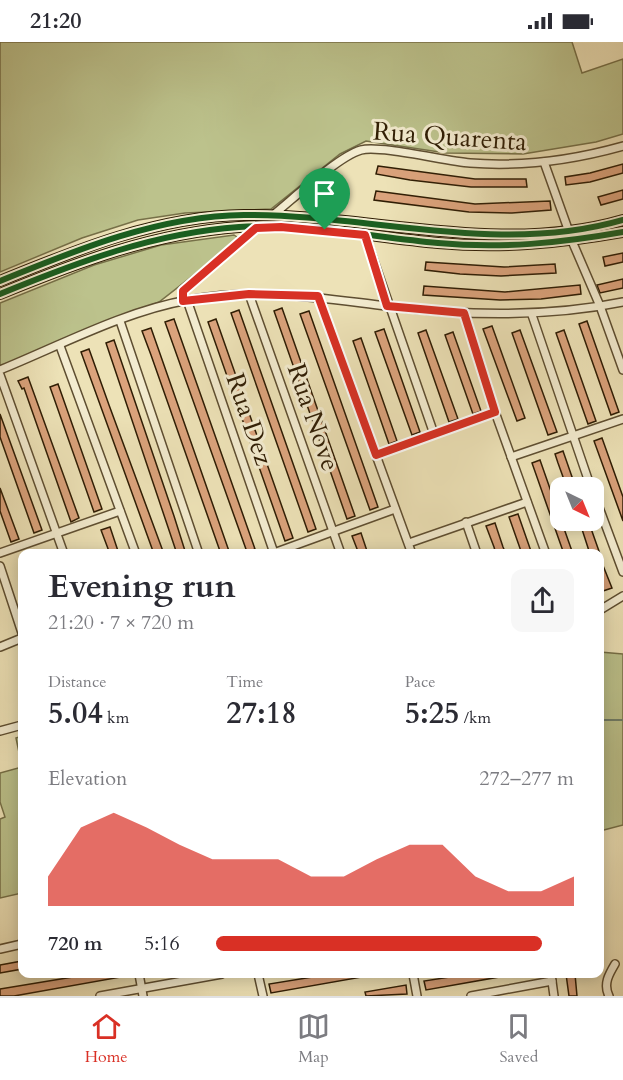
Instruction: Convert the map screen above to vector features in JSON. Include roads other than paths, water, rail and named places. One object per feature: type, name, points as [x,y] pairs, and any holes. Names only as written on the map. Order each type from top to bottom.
[{"type":"main road","points":[[0,281],[106,239],[189,220],[240,215],[326,217],[481,233],[568,229],[623,220]]},
{"type":"main road","points":[[0,294],[109,251],[191,232],[256,228],[325,230],[491,246],[572,241],[623,232]]},
{"type":"street","name":"Rua Quarenta","points":[[273,215],[345,158],[362,150],[470,163],[544,162],[594,154],[623,146]]},
{"type":"street","points":[[544,162],[568,229]]},
{"type":"street","points":[[185,300],[183,291],[256,228]]},
{"type":"street","points":[[365,235],[387,306],[434,434]]},
{"type":"street","points":[[572,241],[600,306],[623,370]]},
{"type":"street","points":[[62,549],[0,372],[120,321],[185,300],[249,294],[318,296],[387,306],[464,313],[532,315],[623,302]]},
{"type":"street","name":"Rua Nove","points":[[249,294],[338,549]]},
{"type":"street","points":[[318,296],[411,549]]},
{"type":"street","name":"Rua Dez","points":[[185,300],[272,549]]},
{"type":"street","points":[[464,313],[495,412],[544,549]]},
{"type":"street","points":[[532,315],[587,477]]},
{"type":"street","points":[[120,321],[197,549]]},
{"type":"street","points":[[60,346],[134,549]]},
{"type":"street","points":[[376,455],[495,412]]},
{"type":"street","points":[[511,457],[573,438],[623,419]]},
{"type":"street","points":[[409,543],[527,502]]},
{"type":"street","points":[[284,549],[395,509]]},
{"type":"street","points":[[0,553],[120,511]]},
{"type":"street","points":[[604,521],[623,572]]},
{"type":"street","points":[[466,522],[475,549]]},
{"type":"street","points":[[0,566],[2,579],[18,622]]},
{"type":"street","points":[[604,608],[623,596]]},
{"type":"street","points":[[0,647],[18,640]]},
{"type":"street","points":[[0,731],[18,727]]},
{"type":"street","points":[[0,949],[18,945]]},
{"type":"street","points":[[609,996],[607,977],[615,964]]},
{"type":"street","points":[[140,978],[143,996]]},
{"type":"street","points":[[100,996],[197,978]]},
{"type":"street","points":[[259,978],[262,996]]},
{"type":"street","points":[[414,978],[417,996]]},
{"type":"street","points":[[471,996],[548,978]]},
{"type":"street","points":[[552,978],[554,996]]},
{"type":"waterway","points":[[604,720],[623,720]]}]
